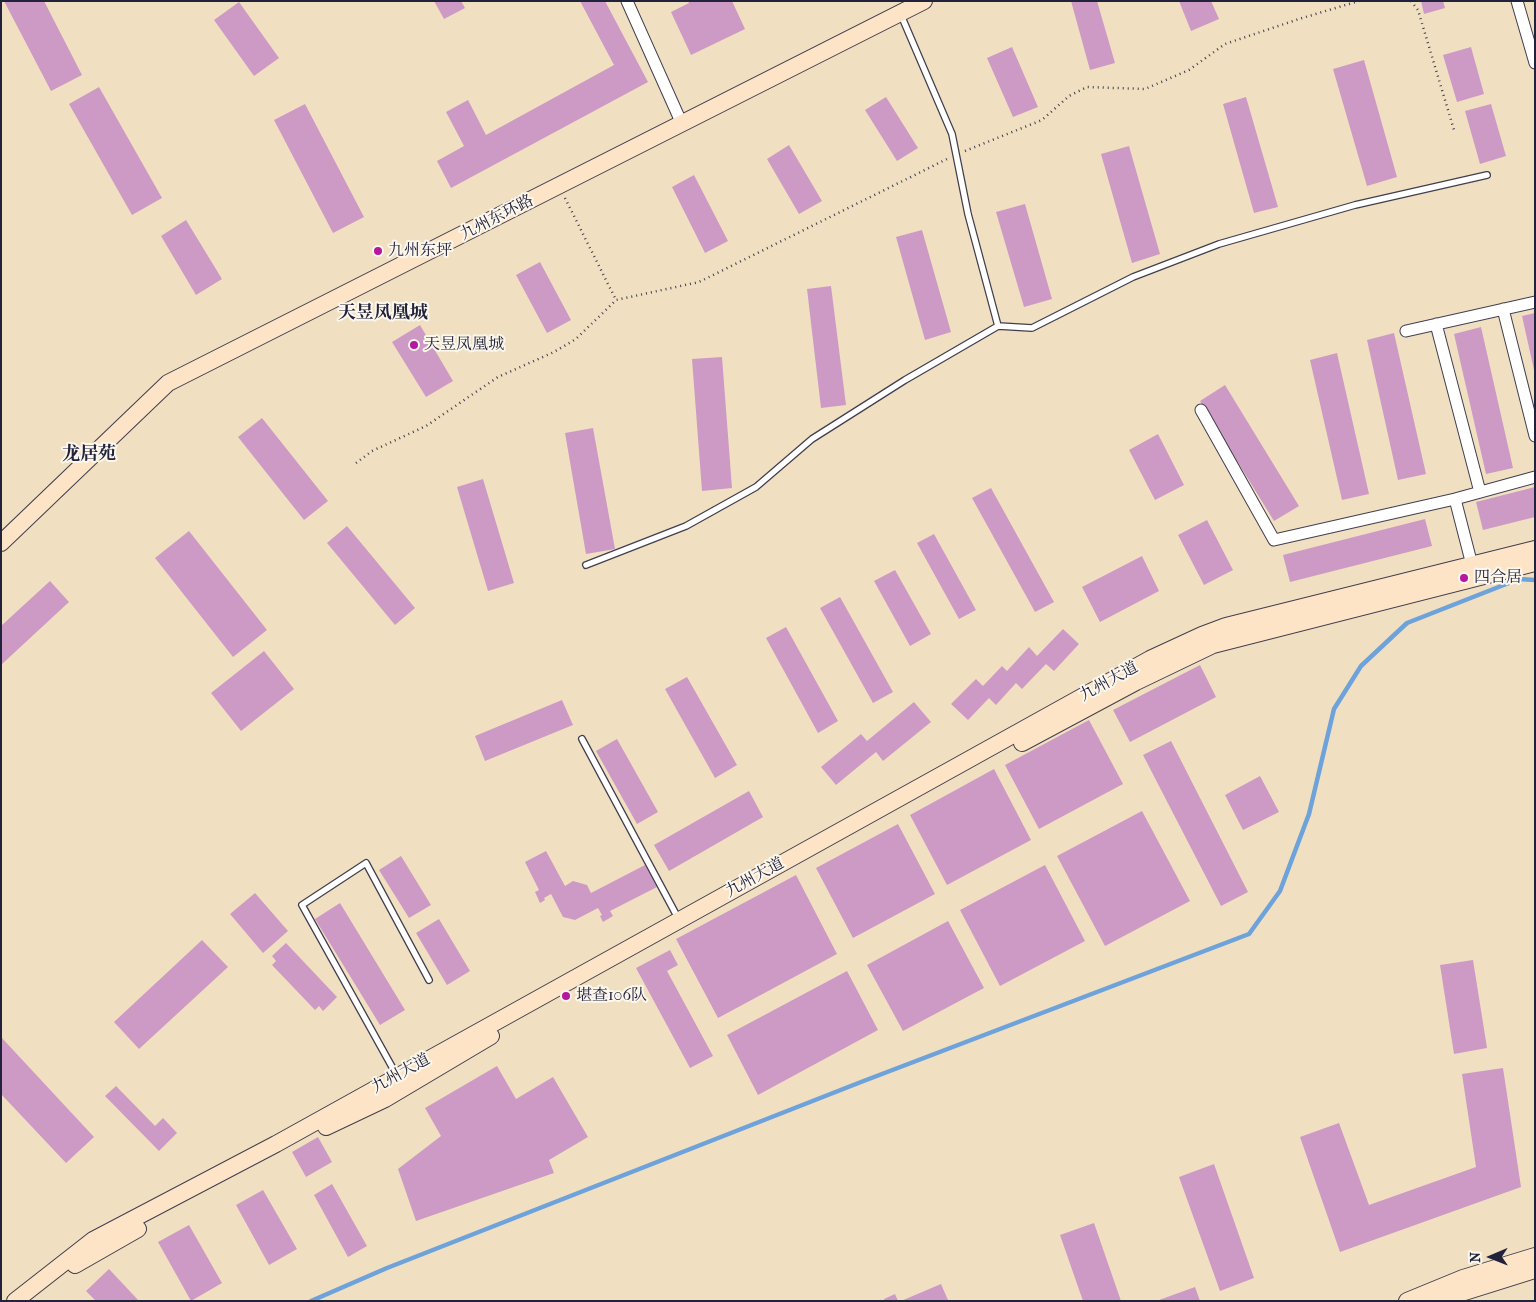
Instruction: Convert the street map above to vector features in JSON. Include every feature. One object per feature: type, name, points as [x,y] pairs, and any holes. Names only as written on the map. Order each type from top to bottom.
[{"type":"main road","name":"九州东环路","points":[[1,543],[168,383],[924,1]]},
{"type":"main road","name":"九州大道","points":[[15,1301],[94,1240],[276,1144],[1150,659],[1226,626],[1535,549]]},
{"type":"main road","points":[[33,1301],[74,1266],[280,1148],[386,1099],[504,1029],[871,823],[1145,678],[1213,645],[1535,563]]},
{"type":"main road","points":[[1407,1301],[1463,1278],[1535,1256]]},
{"type":"main road","points":[[1439,1301],[1535,1270]]},
{"type":"street","points":[[628,1],[682,124]]},
{"type":"street","points":[[1517,1],[1535,63]]},
{"type":"street","points":[[1406,331],[1535,302]]},
{"type":"street","points":[[1503,309],[1535,436]]},
{"type":"street","points":[[1436,324],[1480,492]]},
{"type":"street","points":[[1201,410],[1274,540],[1455,499],[1535,477]]},
{"type":"street","points":[[1455,499],[1472,565]]},
{"type":"lane","points":[[900,13],[952,134],[968,214],[998,326]]},
{"type":"lane","points":[[586,565],[686,526],[756,487],[812,439],[905,380],[998,326],[1032,328],[1133,277],[1219,244],[1355,204],[1487,175]]},
{"type":"lane","points":[[582,739],[679,920]]},
{"type":"lane","points":[[397,1076],[302,905],[366,863],[429,980]]},
{"type":"path","points":[[356,463],[372,451],[426,426],[498,377],[576,340],[616,300],[699,282],[956,154],[1042,120],[1069,96],[1087,87],[1145,89],[1189,70],[1225,44],[1359,1]]},
{"type":"path","points":[[1411,1],[1418,10],[1454,130]]},
{"type":"path","points":[[559,186],[616,300]]},
{"type":"building","points":[[4,1],[44,1],[82,75],[51,91]]},
{"type":"building","points":[[434,1],[461,1],[465,8],[444,19]]},
{"type":"building","points":[[580,1],[605,1],[648,82],[451,188],[437,161],[464,146],[446,112],[468,100],[486,135],[614,65]]},
{"type":"building","points":[[688,1],[732,1],[745,29],[691,55],[671,12],[689,3]]},
{"type":"building","points":[[1071,1],[1097,1],[1115,63],[1090,70]]},
{"type":"building","points":[[1179,1],[1211,1],[1219,19],[1191,31]]},
{"type":"building","points":[[1421,1],[1443,1],[1445,8],[1424,14]]},
{"type":"building","points":[[239,2],[279,58],[254,76],[214,20]]},
{"type":"building","points":[[1012,47],[1038,107],[1013,117],[987,58]]},
{"type":"building","points":[[1471,47],[1484,94],[1457,102],[1443,55]]},
{"type":"building","points":[[1364,60],[1397,177],[1367,186],[1333,69]]},
{"type":"building","points":[[99,87],[162,198],[132,215],[69,104]]},
{"type":"building","points":[[886,97],[918,148],[897,161],[865,110]]},
{"type":"building","points":[[1246,97],[1278,207],[1254,213],[1223,104]]},
{"type":"building","points":[[305,104],[364,217],[333,233],[274,120]]},
{"type":"building","points":[[1491,104],[1506,156],[1480,164],[1465,111]]},
{"type":"building","points":[[789,145],[822,201],[799,214],[767,159]]},
{"type":"building","points":[[1129,146],[1160,254],[1132,263],[1101,154]]},
{"type":"building","points":[[694,175],[728,241],[705,253],[672,187]]},
{"type":"building","points":[[1025,204],[1052,299],[1024,307],[996,212]]},
{"type":"building","points":[[186,220],[222,279],[196,295],[161,236]]},
{"type":"building","points":[[922,230],[951,332],[925,340],[896,237]]},
{"type":"building","points":[[540,262],[571,320],[547,333],[516,275]]},
{"type":"building","points":[[831,286],[846,405],[821,408],[807,289]]},
{"type":"building","points":[[1535,313],[1535,370],[1534,370],[1522,316]]},
{"type":"building","points":[[420,325],[453,381],[426,397],[392,342]]},
{"type":"building","points":[[1481,327],[1513,468],[1486,474],[1454,334]]},
{"type":"building","points":[[1394,333],[1426,474],[1398,480],[1367,340]]},
{"type":"building","points":[[1337,353],[1369,494],[1342,500],[1310,360]]},
{"type":"building","points":[[722,357],[732,488],[702,491],[692,359]]},
{"type":"building","points":[[1225,385],[1299,506],[1274,521],[1200,401]]},
{"type":"building","points":[[262,418],[328,501],[304,520],[238,437]]},
{"type":"building","points":[[593,428],[615,549],[586,554],[565,433]]},
{"type":"building","points":[[1158,434],[1184,485],[1155,500],[1129,450]]},
{"type":"building","points":[[483,479],[514,583],[488,591],[457,487]]},
{"type":"building","points":[[1535,487],[1535,517],[1483,530],[1476,502]]},
{"type":"building","points":[[991,488],[1054,602],[1035,612],[972,498]]},
{"type":"building","points":[[1425,519],[1432,546],[1290,582],[1283,555]]},
{"type":"building","points":[[1207,520],[1233,570],[1204,585],[1178,535]]},
{"type":"building","points":[[347,526],[415,608],[395,625],[327,543]]},
{"type":"building","points":[[189,531],[267,630],[233,657],[155,558]]},
{"type":"building","points":[[934,534],[976,610],[959,619],[917,543]]},
{"type":"building","points":[[1142,556],[1159,591],[1100,622],[1082,587]]},
{"type":"building","points":[[895,570],[931,634],[910,646],[874,581]]},
{"type":"building","points":[[50,581],[69,602],[1,665],[1,626]]},
{"type":"building","points":[[840,597],[893,692],[873,703],[820,608]]},
{"type":"building","points":[[786,627],[838,721],[818,733],[766,638]]},
{"type":"building","points":[[1063,629],[1079,644],[1054,671],[1046,664],[1022,689],[1016,683],[996,705],[989,698],[968,720],[951,704],[976,679],[983,686],[1002,666],[1007,671],[1029,647],[1037,656]]},
{"type":"building","points":[[264,651],[294,689],[241,731],[211,693]]},
{"type":"building","points":[[1200,665],[1216,697],[1130,742],[1113,710]]},
{"type":"building","points":[[687,677],[737,765],[715,778],[665,689]]},
{"type":"building","points":[[562,700],[573,725],[485,761],[475,736]]},
{"type":"building","points":[[914,702],[931,722],[883,761],[876,752],[836,785],[821,767],[861,734],[867,741]]},
{"type":"building","points":[[1089,720],[1123,784],[1039,829],[1005,765]]},
{"type":"building","points":[[617,739],[658,812],[637,824],[596,751]]},
{"type":"building","points":[[1171,741],[1248,892],[1221,906],[1143,755]]},
{"type":"building","points":[[994,769],[1031,840],[947,885],[910,815]]},
{"type":"building","points":[[1260,776],[1279,812],[1243,830],[1225,795]]},
{"type":"building","points":[[749,791],[763,817],[669,871],[654,845]]},
{"type":"building","points":[[1142,811],[1190,901],[1105,946],[1057,856]]},
{"type":"building","points":[[898,824],[935,894],[853,938],[816,868]]},
{"type":"building","points":[[546,851],[565,886],[573,881],[587,885],[591,893],[645,865],[657,887],[610,911],[613,916],[603,922],[598,908],[575,920],[563,917],[551,894],[540,903],[535,892],[539,890],[525,862]]},
{"type":"building","points":[[401,856],[431,905],[409,918],[379,870]]},
{"type":"building","points":[[1045,865],[1085,941],[1000,986],[960,910]]},
{"type":"building","points":[[796,875],[837,954],[718,1018],[676,939]]},
{"type":"building","points":[[255,893],[288,931],[263,953],[230,914]]},
{"type":"building","points":[[340,903],[405,1010],[380,1025],[315,919]]},
{"type":"building","points":[[439,919],[470,971],[447,985],[416,933]]},
{"type":"building","points":[[948,921],[984,988],[903,1031],[867,965]]},
{"type":"building","points":[[202,940],[228,967],[139,1049],[114,1022]]},
{"type":"building","points":[[286,943],[337,997],[323,1011],[319,1006],[315,1010],[272,965],[276,961],[272,956]]},
{"type":"building","points":[[670,950],[678,965],[667,971],[713,1056],[690,1068],[636,968]]},
{"type":"building","points":[[1473,960],[1487,1048],[1454,1054],[1440,965]]},
{"type":"building","points":[[847,971],[878,1030],[758,1095],[727,1035]]},
{"type":"building","points":[[1,1037],[94,1137],[66,1163],[1,1094]]},
{"type":"building","points":[[497,1066],[516,1099],[553,1077],[588,1137],[549,1160],[554,1173],[416,1221],[398,1169],[441,1136],[425,1108]]},
{"type":"building","points":[[1503,1068],[1521,1187],[1340,1252],[1300,1137],[1339,1123],[1369,1205],[1476,1167],[1462,1074]]},
{"type":"building","points":[[116,1086],[155,1126],[163,1118],[177,1133],[159,1151],[105,1096]]},
{"type":"building","points":[[318,1137],[332,1162],[306,1177],[292,1152]]},
{"type":"building","points":[[1214,1164],[1254,1278],[1220,1291],[1179,1177]]},
{"type":"building","points":[[332,1184],[367,1246],[348,1257],[314,1195]]},
{"type":"building","points":[[263,1190],[297,1249],[269,1265],[236,1205]]},
{"type":"building","points":[[1094,1223],[1121,1301],[1083,1301],[1060,1235]]},
{"type":"building","points":[[189,1225],[222,1283],[191,1301],[158,1242]]},
{"type":"building","points":[[109,1269],[139,1301],[96,1301],[86,1291]]},
{"type":"building","points":[[941,1284],[947,1301],[901,1301]]},
{"type":"building","points":[[1195,1287],[1200,1301],[1159,1301],[1159,1300]]},
{"type":"building","points":[[895,1294],[898,1301],[885,1301],[884,1299]]},
{"type":"waterway","points":[[311,1301],[387,1268],[861,1082],[1249,934],[1280,891],[1309,814],[1334,709],[1361,666],[1407,623],[1519,579],[1535,580]]},
{"type":"place","name":"九州东坪","points":[[378,251]]},
{"type":"place","name":"天昱凤凰城","points":[[414,345]]},
{"type":"place","name":"四合居","points":[[1464,578]]},
{"type":"place","name":"堪查106队","points":[[566,996]]},
{"type":"district","name":"天昱凤凰城","points":[[383,314]]},
{"type":"district","name":"龙居苑","points":[[89,455]]}]
